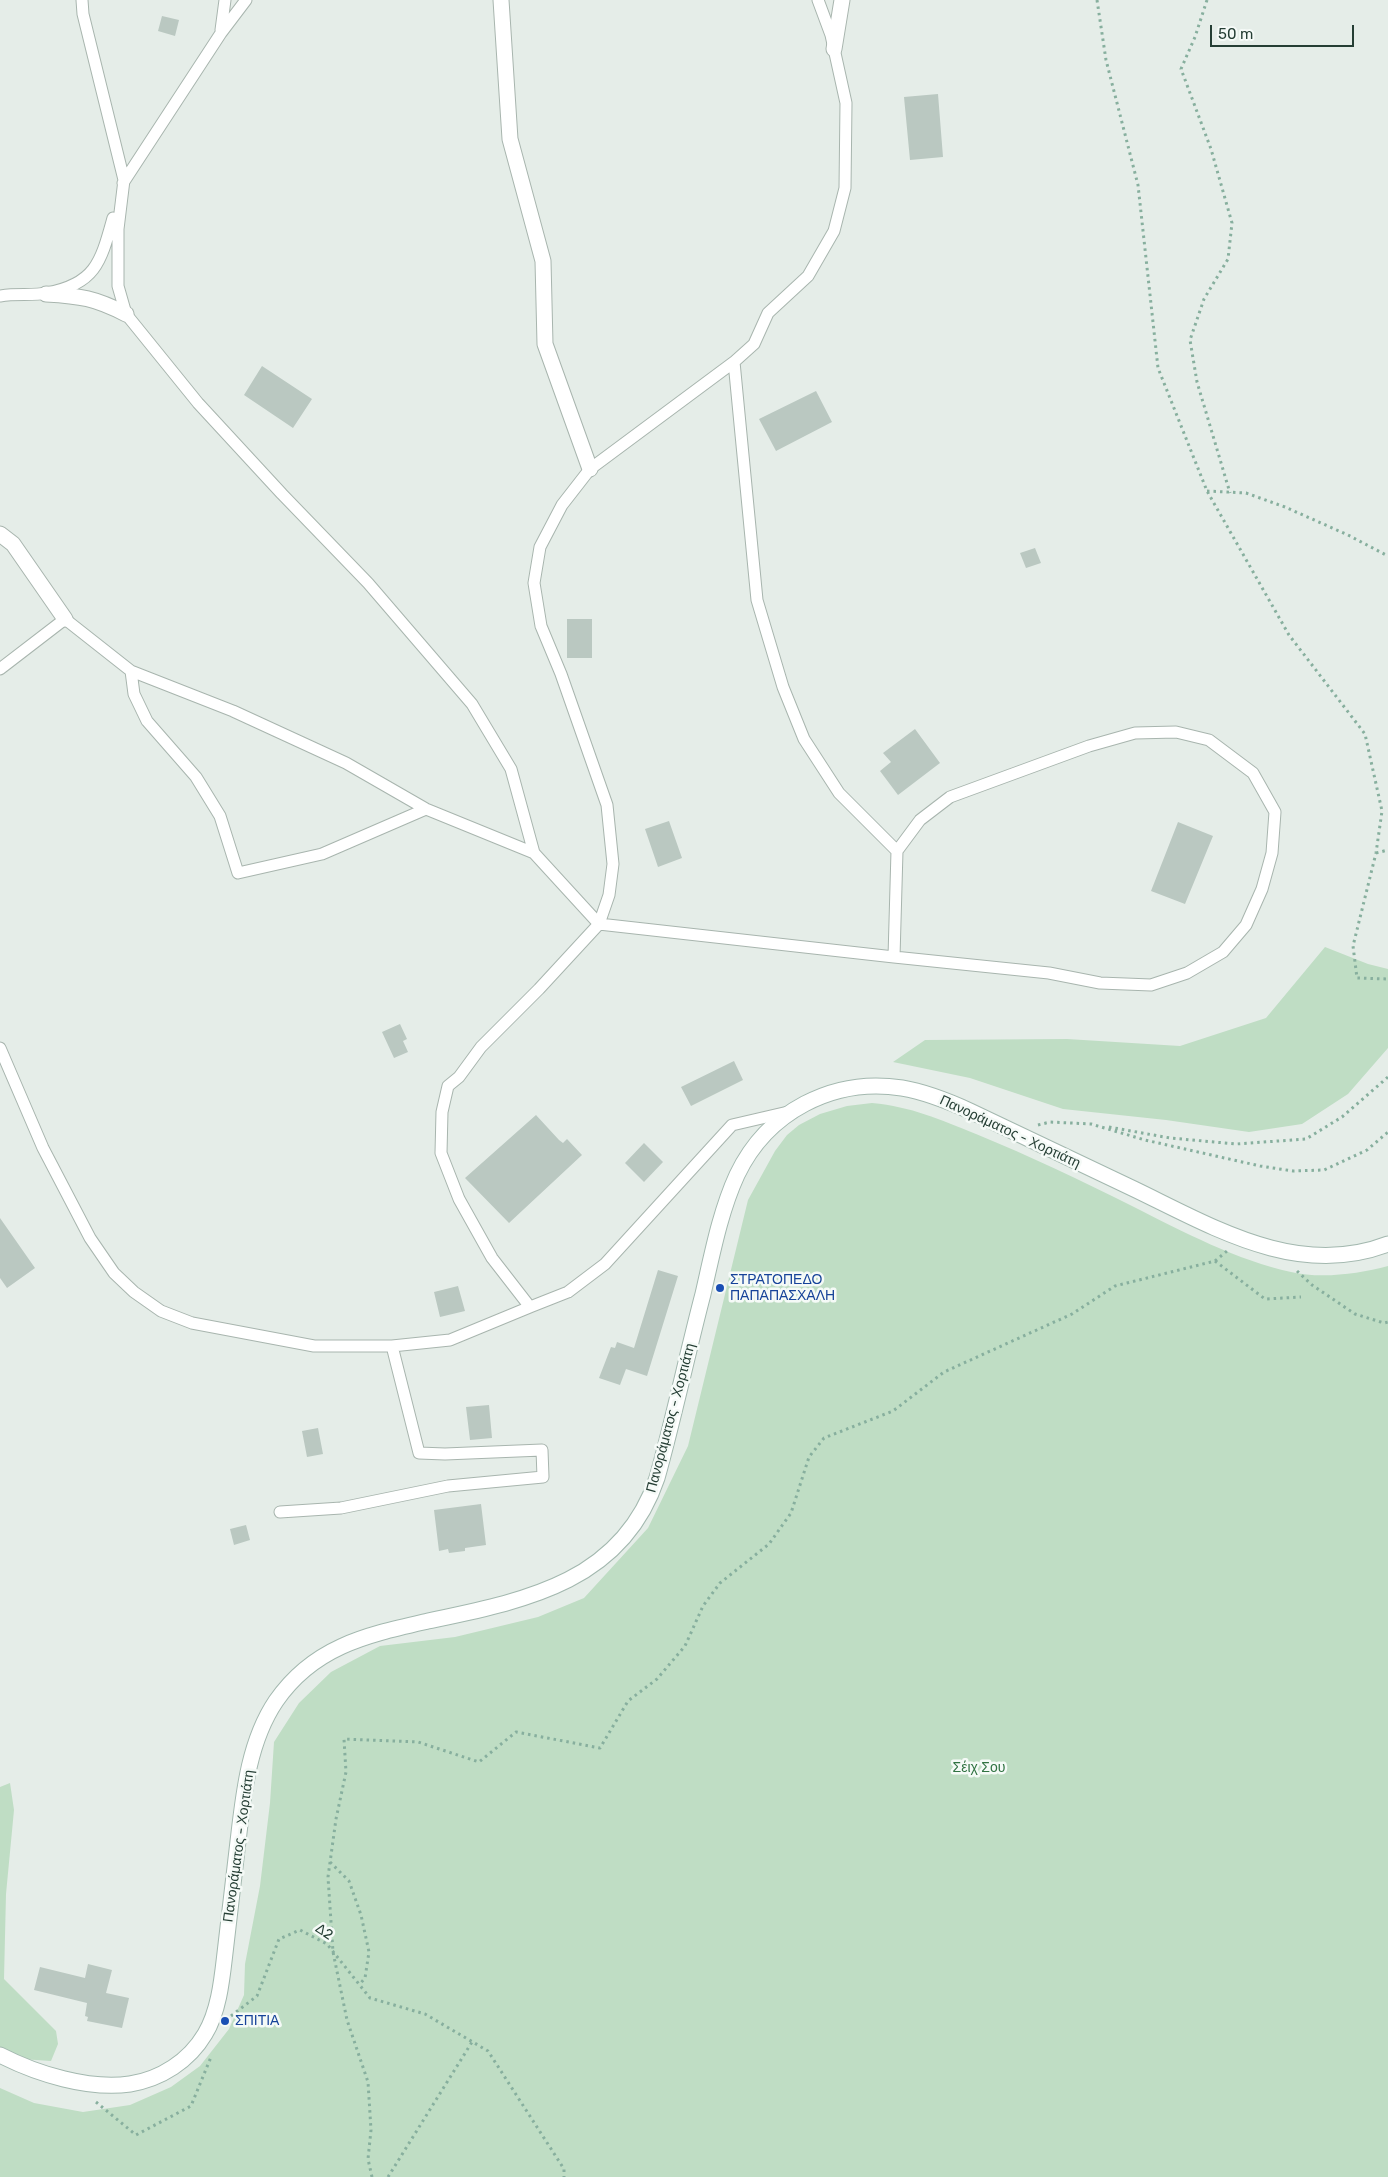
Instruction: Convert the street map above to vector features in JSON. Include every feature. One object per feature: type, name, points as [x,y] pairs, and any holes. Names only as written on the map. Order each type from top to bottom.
[{"type":"main road","points":[[501,0],[510,139],[543,260],[545,344],[590,469]]},
{"type":"main road","points":[[834,49],[842,0]]},
{"type":"main road","points":[[46,294],[79,296],[102,301],[126,314]]},
{"type":"main road","points":[[0,534],[13,544],[65,619]]},
{"type":"main road","name":"Πανοράματος - Χορτιάτη","points":[[0,2055],[31,2068],[95,2085],[140,2082],[153,2078],[178,2064],[205,2034],[213,2018],[224,1964],[248,1770],[262,1727],[278,1698],[303,1670],[315,1660],[336,1648],[366,1636],[507,1602],[559,1585],[576,1577],[602,1559],[627,1532],[646,1503],[657,1478],[716,1240],[732,1187],[751,1150],[775,1123],[788,1112],[804,1103],[834,1092],[867,1087],[894,1087],[942,1098],[1240,1238],[1275,1249],[1305,1255],[1346,1256],[1388,1244]]},
{"type":"lane","points":[[82,0],[83,14],[124,180],[118,229],[118,286],[126,314],[198,402],[282,494],[368,583],[472,704],[511,769],[534,853]]},
{"type":"lane","points":[[220,33],[225,0]]},
{"type":"lane","points":[[0,296],[15,293],[46,294],[76,284],[89,275],[103,255],[124,180],[220,33],[246,0]]},
{"type":"lane","points":[[530,1307],[492,1258],[459,1199],[441,1152],[442,1112],[448,1086],[459,1077],[481,1047],[539,989],[599,924],[609,895],[613,864],[607,805],[564,683],[541,626],[534,583],[540,547],[562,505],[590,469],[734,362],[754,344],[768,313],[808,276],[834,231],[845,188],[846,103],[831,35],[818,0]]},
{"type":"lane","points":[[734,362],[757,600],[783,687],[804,739],[839,793],[897,851]]},
{"type":"lane","points":[[0,669],[65,619],[131,671],[233,711],[346,763],[426,809],[534,853],[599,924],[894,957],[1049,973],[1100,983],[1151,985],[1188,973],[1223,952],[1246,925],[1262,889],[1272,853],[1276,812],[1253,772],[1209,740],[1176,732],[1135,733],[1089,746],[950,797],[920,820],[897,851],[894,957]]},
{"type":"lane","points":[[131,671],[134,694],[147,722],[196,777],[220,816],[238,873],[322,854],[426,809]]},
{"type":"lane","points":[[0,1048],[43,1148],[90,1238],[114,1273],[134,1292],[161,1311],[192,1323],[314,1346],[392,1346],[450,1340],[568,1292],[605,1264],[732,1125],[788,1112]]},
{"type":"lane","points":[[280,1512],[341,1508],[448,1486],[543,1476],[542,1450],[445,1454],[419,1453],[392,1346]]},
{"type":"path","points":[[1097,0],[1106,60],[1138,186],[1158,368],[1207,491],[1289,635],[1365,734],[1382,811],[1376,853],[1353,946],[1357,978],[1388,979]]},
{"type":"path","points":[[1207,0],[1195,37],[1181,69],[1211,149],[1232,223],[1228,259],[1204,299],[1190,340],[1197,382],[1230,492]]},
{"type":"path","points":[[1207,491],[1246,494],[1285,507],[1348,535],[1388,556]]},
{"type":"path","points":[[1376,853],[1388,850]]},
{"type":"path","points":[[1020,1135],[1042,1123],[1091,1124],[1170,1138],[1236,1144],[1306,1138],[1342,1117],[1388,1077]]},
{"type":"path","points":[[1091,1124],[1145,1140],[1250,1164],[1293,1171],[1324,1170],[1367,1150],[1388,1132]]},
{"type":"path","points":[[1275,1249],[1312,1285],[1355,1314],[1384,1323],[1388,1322]]},
{"type":"path","points":[[372,2177],[368,2159],[371,2130],[368,2082],[346,2020],[333,1952],[328,1877],[346,1772],[344,1739],[418,1742],[479,1762],[516,1732],[600,1748],[628,1701],[657,1679],[685,1646],[703,1606],[720,1583],[769,1544],[791,1513],[809,1457],[824,1438],[893,1410],[944,1372],[1072,1314],[1115,1286],[1214,1261],[1265,1299],[1300,1297]]},
{"type":"path","points":[[330,1862],[349,1881],[361,1915],[369,1952],[365,1978],[360,1985]]},
{"type":"path","name":"Δ2","points":[[225,2021],[257,1996],[279,1939],[300,1930],[327,1944],[370,1998],[425,2014],[488,2051],[564,2169],[564,2177]]},
{"type":"path","points":[[388,2177],[472,2042]]},
{"type":"path","points":[[91,2098],[136,2135],[191,2106],[212,2055]]},
{"type":"green space","points":[[1325,947],[1368,964],[1388,969],[1388,1048],[1348,1094],[1302,1124],[1249,1132],[1166,1120],[1063,1109],[970,1078],[893,1062],[925,1040],[1067,1039],[1180,1046],[1266,1018]]},
{"type":"green space","name":"Σέιχ Σου","points":[[872,1103],[900,1107],[976,1134],[1056,1169],[1171,1226],[1251,1261],[1291,1272],[1315,1275],[1352,1273],[1388,1266],[1388,2177],[0,2177],[0,2088],[34,2103],[83,2112],[130,2105],[171,2087],[200,2066],[229,2029],[244,1995],[245,1964],[260,1886],[270,1803],[274,1742],[299,1703],[331,1672],[380,1646],[455,1637],[538,1617],[584,1598],[648,1528],[688,1446],[748,1200],[775,1151],[787,1135],[799,1125],[820,1114],[847,1106]]},
{"type":"green space","points":[[10,1783],[14,1810],[6,1894],[4,1979],[56,2031],[58,2044],[51,2061],[21,2059],[0,2049],[0,1787]]},
{"type":"building","points":[[162,16],[179,20],[175,36],[158,31]]},
{"type":"building","points":[[938,94],[943,157],[910,160],[904,97]]},
{"type":"building","points":[[262,366],[312,399],[293,428],[244,395]]},
{"type":"building","points":[[816,391],[832,422],[776,451],[759,419]]},
{"type":"building","points":[[1035,548],[1041,563],[1026,568],[1020,553]]},
{"type":"building","points":[[567,619],[592,619],[592,658],[567,658]]},
{"type":"building","points":[[915,729],[940,763],[898,795],[880,771],[891,762],[883,753]]},
{"type":"building","points":[[669,821],[682,858],[658,867],[645,829]]},
{"type":"building","points":[[1178,822],[1213,836],[1185,904],[1151,891]]},
{"type":"building","points":[[400,1024],[407,1039],[403,1041],[408,1052],[394,1058],[382,1032]]},
{"type":"building","points":[[734,1061],[743,1080],[691,1106],[681,1087]]},
{"type":"building","points":[[536,1115],[559,1140],[563,1143],[567,1139],[582,1155],[509,1223],[465,1178]]},
{"type":"building","points":[[644,1143],[663,1162],[644,1182],[625,1163]]},
{"type":"building","points":[[0,1218],[35,1268],[7,1288],[0,1278]]},
{"type":"building","points":[[658,1270],[678,1276],[647,1376],[626,1369],[620,1385],[599,1378],[611,1347],[615,1348],[617,1342],[634,1348]]},
{"type":"building","points":[[458,1286],[465,1311],[440,1317],[434,1292]]},
{"type":"building","points":[[489,1405],[492,1438],[470,1440],[466,1407]]},
{"type":"building","points":[[318,1428],[323,1454],[307,1457],[302,1431]]},
{"type":"building","points":[[481,1504],[486,1545],[465,1548],[465,1551],[449,1553],[448,1549],[439,1551],[434,1510]]},
{"type":"building","points":[[246,1525],[250,1540],[234,1545],[230,1529]]},
{"type":"building","points":[[88,1964],[112,1970],[106,1993],[129,1998],[122,2028],[87,2021],[88,2017],[85,2016],[87,2003],[34,1990],[40,1967],[85,1978]]},
{"type":"place","name":"ΣΤΡΑΤΟΠΕΔΟ ΠΑΠΑΠΑΣΧΑΛΗ","points":[[720,1288]]},
{"type":"place","name":"ΣΠΙΤΙΑ","points":[[225,2021]]}]
